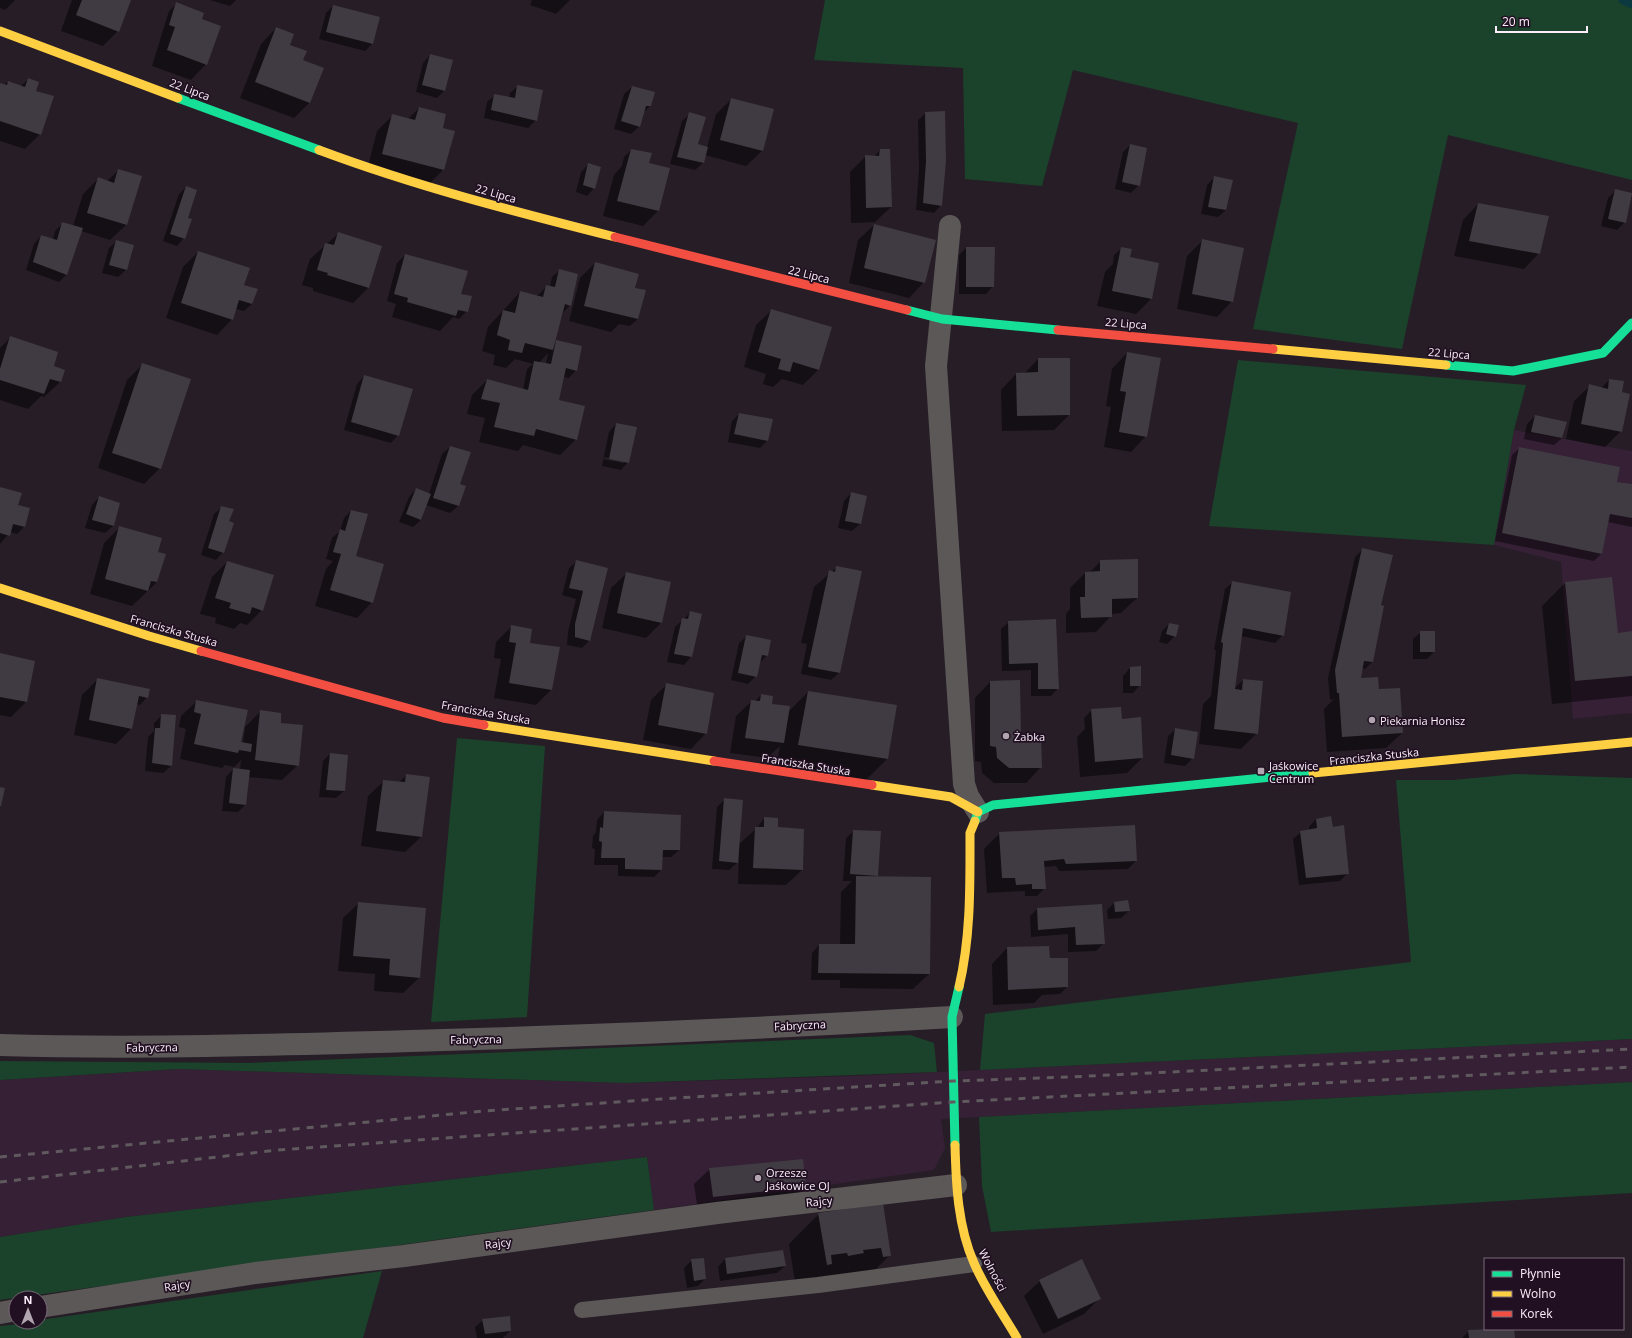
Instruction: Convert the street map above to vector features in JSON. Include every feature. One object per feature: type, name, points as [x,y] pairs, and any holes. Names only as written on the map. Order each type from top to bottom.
[{"type":"street","name":"22 Lipca","points":[[0,31],[367,168],[535,217],[942,319],[1514,371],[1603,353],[1632,323]]},
{"type":"street","points":[[950,226],[942,319],[936,366],[964,776],[968,796],[978,812]]},
{"type":"street","name":"Franciszka Stuska","points":[[0,588],[149,636],[443,718],[593,743],[951,797],[978,812],[993,805],[1632,742]]},
{"type":"street","name":"Wolności","points":[[978,812],[970,833],[970,916],[965,961],[952,1017],[956,1185],[965,1239],[974,1264],[1017,1338]]},
{"type":"street","name":"Fabryczna","points":[[0,1045],[88,1048],[545,1038],[952,1017]]},
{"type":"street","name":"Rajcy","points":[[48,1306],[255,1273],[404,1256],[717,1213],[956,1185]]},
{"type":"lane","points":[[582,1310],[818,1285],[974,1264]]},
{"type":"shaded area","points":[[1514,430],[1632,451],[1632,713],[1573,719],[1561,562],[1494,545]]},
{"type":"shaded area","points":[[1632,1039],[1632,1082],[941,1119],[945,1148],[934,1170],[654,1210],[647,1157],[126,1217],[0,1237],[0,1080],[179,1069],[625,1083],[852,1076]]},
{"type":"green space","points":[[825,0],[1632,0],[1632,180],[1448,135],[1402,349],[1253,329],[1298,123],[1073,70],[1042,186],[965,179],[963,68],[814,60]]},
{"type":"green space","points":[[1238,360],[1526,385],[1514,430],[1494,545],[1209,526]]},
{"type":"green space","points":[[457,738],[545,746],[527,1017],[431,1022]]},
{"type":"green space","points":[[1516,774],[1632,778],[1632,1039],[980,1070],[985,1014],[1411,962],[1396,780],[1453,780]]},
{"type":"green space","points":[[910,1035],[934,1043],[937,1072],[625,1083],[179,1069],[0,1080],[0,1061],[249,1063]]},
{"type":"green space","points":[[1632,1082],[1632,1193],[991,1232],[982,1186],[979,1117]]},
{"type":"green space","points":[[647,1157],[654,1210],[48,1293],[48,1290],[8,1290],[8,1299],[0,1300],[0,1237],[126,1217]]},
{"type":"green space","points":[[382,1271],[363,1338],[0,1338],[0,1326],[8,1325],[8,1330],[48,1330],[48,1319]]},
{"type":"building","points":[[82,0],[131,0],[119,32],[76,15]]},
{"type":"building","points":[[176,2],[204,13],[202,19],[221,26],[207,65],[167,50],[175,27],[169,25]]},
{"type":"building","points":[[333,5],[380,17],[373,44],[326,32]]},
{"type":"building","points":[[276,27],[294,34],[290,45],[307,51],[303,60],[324,68],[310,103],[255,82]]},
{"type":"building","points":[[430,54],[453,60],[445,91],[422,85]]},
{"type":"building","points":[[28,78],[39,82],[36,91],[54,96],[41,135],[0,121],[0,83],[7,85],[8,81],[25,87]]},
{"type":"building","points":[[517,85],[543,90],[537,121],[491,110],[494,94],[515,98]]},
{"type":"building","points":[[632,86],[655,92],[651,106],[646,106],[640,127],[621,121]]},
{"type":"building","points":[[731,98],[774,109],[763,151],[720,140]]},
{"type":"building","points":[[419,107],[446,114],[443,128],[455,131],[444,170],[382,154],[392,114],[415,120]]},
{"type":"building","points":[[945,111],[946,161],[942,206],[923,203],[926,161],[925,112]]},
{"type":"building","points":[[689,112],[706,117],[698,144],[708,147],[704,163],[677,157]]},
{"type":"building","points":[[1130,144],[1147,148],[1140,186],[1122,182]]},
{"type":"building","points":[[631,149],[652,153],[649,163],[670,168],[659,211],[617,201]]},
{"type":"building","points":[[880,149],[890,149],[892,207],[866,208],[865,155],[879,156]]},
{"type":"building","points":[[588,163],[601,167],[595,189],[583,185]]},
{"type":"building","points":[[118,169],[142,176],[127,225],[87,213],[98,177],[114,183]]},
{"type":"building","points":[[1214,176],[1233,180],[1226,210],[1208,207]]},
{"type":"building","points":[[186,186],[197,190],[188,218],[192,219],[185,239],[170,234]]},
{"type":"building","points":[[1615,189],[1632,193],[1626,223],[1608,219]]},
{"type":"building","points":[[1478,203],[1549,216],[1540,254],[1469,241]]},
{"type":"building","points":[[62,222],[83,228],[67,275],[33,262],[41,235],[57,240]]},
{"type":"building","points":[[874,224],[936,240],[925,283],[864,268]]},
{"type":"building","points":[[338,232],[382,246],[369,288],[327,275],[328,273],[317,270],[325,243],[334,245]]},
{"type":"building","points":[[1202,239],[1244,248],[1233,302],[1192,294]]},
{"type":"building","points":[[116,240],[134,245],[127,270],[109,265]]},
{"type":"building","points":[[966,247],[995,247],[994,287],[966,287]]},
{"type":"building","points":[[1121,247],[1132,249],[1130,257],[1159,263],[1152,299],[1112,291]]},
{"type":"building","points":[[198,251],[250,268],[244,285],[258,289],[252,304],[239,300],[233,320],[181,303]]},
{"type":"building","points":[[405,254],[468,271],[461,294],[472,296],[468,312],[458,310],[456,316],[407,302],[408,298],[394,294]]},
{"type":"building","points":[[595,262],[639,274],[635,288],[646,290],[638,319],[584,306]]},
{"type":"building","points":[[559,269],[578,274],[571,306],[565,304],[553,350],[525,343],[522,353],[508,350],[510,340],[497,335],[503,310],[515,313],[520,291],[543,297],[546,285],[555,287]]},
{"type":"building","points":[[771,309],[832,327],[819,370],[793,362],[790,372],[778,369],[781,359],[758,352]]},
{"type":"building","points":[[10,336],[58,352],[54,366],[65,370],[61,382],[50,379],[44,394],[0,380],[0,369]]},
{"type":"building","points":[[556,340],[582,346],[577,371],[566,368],[559,400],[585,406],[577,440],[536,429],[534,436],[494,427],[500,403],[481,399],[487,379],[528,390],[534,361],[551,364]]},
{"type":"building","points":[[1127,352],[1161,358],[1147,437],[1119,432],[1126,392],[1120,391]]},
{"type":"building","points":[[1038,358],[1070,358],[1070,415],[1017,416],[1016,373],[1038,372]]},
{"type":"building","points":[[142,363],[191,379],[161,469],[112,453]]},
{"type":"building","points":[[364,375],[413,389],[399,436],[351,422]]},
{"type":"building","points":[[1609,379],[1624,381],[1622,392],[1630,394],[1622,432],[1581,424],[1589,384],[1608,389]]},
{"type":"building","points":[[739,413],[773,419],[768,441],[734,434]]},
{"type":"building","points":[[1535,415],[1567,422],[1562,438],[1531,432]]},
{"type":"building","points":[[616,423],[637,427],[629,463],[609,459]]},
{"type":"building","points":[[450,446],[471,452],[460,484],[466,486],[459,506],[433,498]]},
{"type":"building","points":[[1519,447],[1620,467],[1617,482],[1632,484],[1632,518],[1610,514],[1602,554],[1502,533]]},
{"type":"building","points":[[0,487],[22,493],[18,505],[30,508],[25,527],[13,524],[10,536],[0,533]]},
{"type":"building","points":[[416,488],[431,494],[421,520],[406,514]]},
{"type":"building","points":[[851,492],[867,496],[861,524],[845,521]]},
{"type":"building","points":[[99,496],[120,503],[114,526],[92,520]]},
{"type":"building","points":[[221,506],[234,509],[229,521],[234,523],[224,553],[208,548]]},
{"type":"building","points":[[351,510],[368,514],[356,556],[384,564],[373,603],[330,590],[341,554],[333,552],[340,529],[345,531]]},
{"type":"building","points":[[119,526],[162,538],[158,552],[166,554],[157,582],[151,581],[148,591],[105,579]]},
{"type":"building","points":[[1362,548],[1393,555],[1381,605],[1384,606],[1373,662],[1364,661],[1361,678],[1378,677],[1379,689],[1400,688],[1403,733],[1342,737],[1339,693],[1337,693],[1335,670]]},
{"type":"building","points":[[1138,559],[1138,598],[1112,599],[1112,617],[1081,618],[1080,597],[1085,597],[1085,572],[1100,571],[1100,560]]},
{"type":"building","points":[[576,560],[608,568],[590,641],[575,637],[575,624],[583,591],[569,588]]},
{"type":"building","points":[[227,561],[274,575],[263,611],[252,607],[250,614],[229,608],[231,603],[215,598]]},
{"type":"building","points":[[836,566],[862,571],[840,673],[808,667],[829,570],[835,572]]},
{"type":"building","points":[[626,572],[671,582],[662,623],[617,613]]},
{"type":"building","points":[[1612,577],[1618,633],[1632,631],[1632,676],[1575,681],[1565,582]]},
{"type":"building","points":[[1232,581],[1291,592],[1284,636],[1243,628],[1235,689],[1242,690],[1243,679],[1263,681],[1258,734],[1214,729],[1223,643],[1221,642]]},
{"type":"building","points":[[690,611],[702,614],[692,657],[674,654],[682,618],[688,619]]},
{"type":"building","points":[[1056,619],[1059,689],[1038,689],[1038,663],[1009,664],[1008,621]]},
{"type":"building","points":[[1169,623],[1179,625],[1176,637],[1166,634]]},
{"type":"building","points":[[511,625],[532,629],[530,643],[560,647],[552,690],[509,683],[516,643],[509,642]]},
{"type":"building","points":[[1420,631],[1435,631],[1435,652],[1420,652]]},
{"type":"building","points":[[746,635],[771,640],[768,656],[762,655],[757,677],[738,673]]},
{"type":"building","points":[[0,653],[35,661],[27,702],[0,697]]},
{"type":"building","points":[[1141,666],[1141,686],[1130,686],[1130,667]]},
{"type":"building","points":[[97,678],[150,689],[148,698],[139,696],[132,729],[89,720]]},
{"type":"building","points":[[1020,680],[1021,736],[1041,735],[1042,768],[1009,768],[997,758],[996,747],[990,746],[990,681]]},
{"type":"building","points":[[666,683],[714,693],[707,734],[658,725]]},
{"type":"building","points":[[808,691],[897,705],[888,759],[798,745]]},
{"type":"building","points":[[761,694],[773,696],[772,704],[790,706],[784,743],[745,738],[751,700],[760,701]]},
{"type":"building","points":[[196,700],[248,710],[241,742],[252,744],[251,752],[239,750],[238,753],[194,744],[201,714],[194,712]]},
{"type":"building","points":[[1121,707],[1122,719],[1141,717],[1143,758],[1095,762],[1091,709]]},
{"type":"building","points":[[260,710],[281,713],[281,723],[303,725],[299,766],[255,760]]},
{"type":"building","points":[[161,714],[176,715],[172,766],[152,763],[155,728],[160,728]]},
{"type":"building","points":[[1175,728],[1198,732],[1194,759],[1171,755]]},
{"type":"building","points":[[330,753],[348,755],[345,791],[326,790]]},
{"type":"building","points":[[233,768],[250,770],[246,805],[229,803]]},
{"type":"building","points":[[406,774],[430,777],[422,837],[376,831],[383,780],[405,782]]},
{"type":"building","points":[[0,787],[5,788],[1,806],[0,806]]},
{"type":"building","points":[[724,798],[743,800],[738,863],[719,861]]},
{"type":"building","points":[[604,811],[681,815],[680,850],[663,850],[662,870],[625,869],[625,858],[601,858],[602,842],[599,841],[600,827],[603,828]]},
{"type":"building","points":[[1331,816],[1333,827],[1344,825],[1349,874],[1306,878],[1300,831],[1317,828],[1316,819]]},
{"type":"building","points":[[764,817],[778,818],[778,827],[804,829],[803,870],[753,868],[755,827],[764,827]]},
{"type":"building","points":[[1135,825],[1137,861],[1066,864],[1064,859],[1044,861],[1046,889],[1032,889],[1032,884],[1016,885],[1015,878],[1002,878],[999,832]]},
{"type":"building","points":[[853,830],[881,831],[878,876],[850,874]]},
{"type":"building","points":[[856,876],[931,877],[930,974],[818,973],[819,944],[855,944]]},
{"type":"building","points":[[1128,900],[1130,911],[1115,912],[1114,902]]},
{"type":"building","points":[[358,902],[426,908],[420,978],[389,975],[390,959],[353,956]]},
{"type":"building","points":[[1102,904],[1105,944],[1076,945],[1075,927],[1038,930],[1037,908]]},
{"type":"building","points":[[1049,946],[1050,958],[1068,958],[1068,987],[1008,990],[1007,947]]},
{"type":"building","name":"Orzesze Jaśkowice OJ","points":[[803,1159],[806,1187],[713,1197],[709,1168]]},
{"type":"building","points":[[883,1203],[891,1256],[883,1257],[881,1248],[863,1250],[864,1253],[848,1256],[847,1253],[831,1255],[832,1264],[827,1265],[818,1213]]},
{"type":"building","points":[[783,1250],[786,1266],[727,1274],[725,1258]]},
{"type":"building","points":[[704,1258],[706,1279],[694,1281],[691,1259]]},
{"type":"building","points":[[1082,1259],[1101,1299],[1058,1319],[1039,1280]]},
{"type":"building","points":[[510,1316],[511,1331],[485,1334],[482,1319]]},
{"type":"building","points":[[1468,1330],[1514,1330],[1515,1338],[1469,1338]]},
{"type":"waterway","points":[[1623,0],[1632,4]]},
{"type":"railway","points":[[0,1157],[484,1111],[661,1099],[953,1081],[1070,1077],[1632,1049]]},
{"type":"railway","points":[[0,1182],[278,1150],[953,1102],[1632,1067]]},
{"type":"traffic: fast","points":[[178,98],[319,150]]},
{"type":"traffic: fast","points":[[907,310],[942,319],[1058,330]]},
{"type":"traffic: fast","points":[[1446,365],[1513,371],[1603,353],[1632,323]]},
{"type":"traffic: fast","points":[[975,821],[978,812],[993,805],[1313,773]]},
{"type":"traffic: fast","points":[[955,1145],[952,1017],[959,987]]},
{"type":"traffic: slow","points":[[0,31],[178,98]]},
{"type":"traffic: slow","points":[[319,150],[429,187],[615,237]]},
{"type":"traffic: slow","points":[[1273,349],[1446,365]]},
{"type":"traffic: slow","points":[[0,588],[149,636],[201,651]]},
{"type":"traffic: slow","points":[[484,725],[714,761]]},
{"type":"traffic: slow","points":[[1313,773],[1632,742]]},
{"type":"traffic: slow","points":[[872,785],[951,797],[978,812]]},
{"type":"traffic: slow","points":[[959,987],[968,930],[970,833],[975,821]]},
{"type":"traffic: slow","points":[[955,1145],[959,1206],[964,1235],[974,1263],[983,1282],[1017,1338]]},
{"type":"traffic: jam","points":[[615,237],[907,310]]},
{"type":"traffic: jam","points":[[1058,330],[1273,349]]},
{"type":"traffic: jam","points":[[201,651],[443,718],[484,725]]},
{"type":"traffic: jam","points":[[714,761],[872,785]]},
{"type":"place","name":"Piekarnia Honisz","points":[[1372,720]]},
{"type":"place","name":"Żabka","points":[[1006,736]]},
{"type":"place","name":"Jaśkowice Centrum","points":[[1261,771]]},
{"type":"place","name":"Orzesze Jaśkowice OJ","points":[[758,1178]]}]
